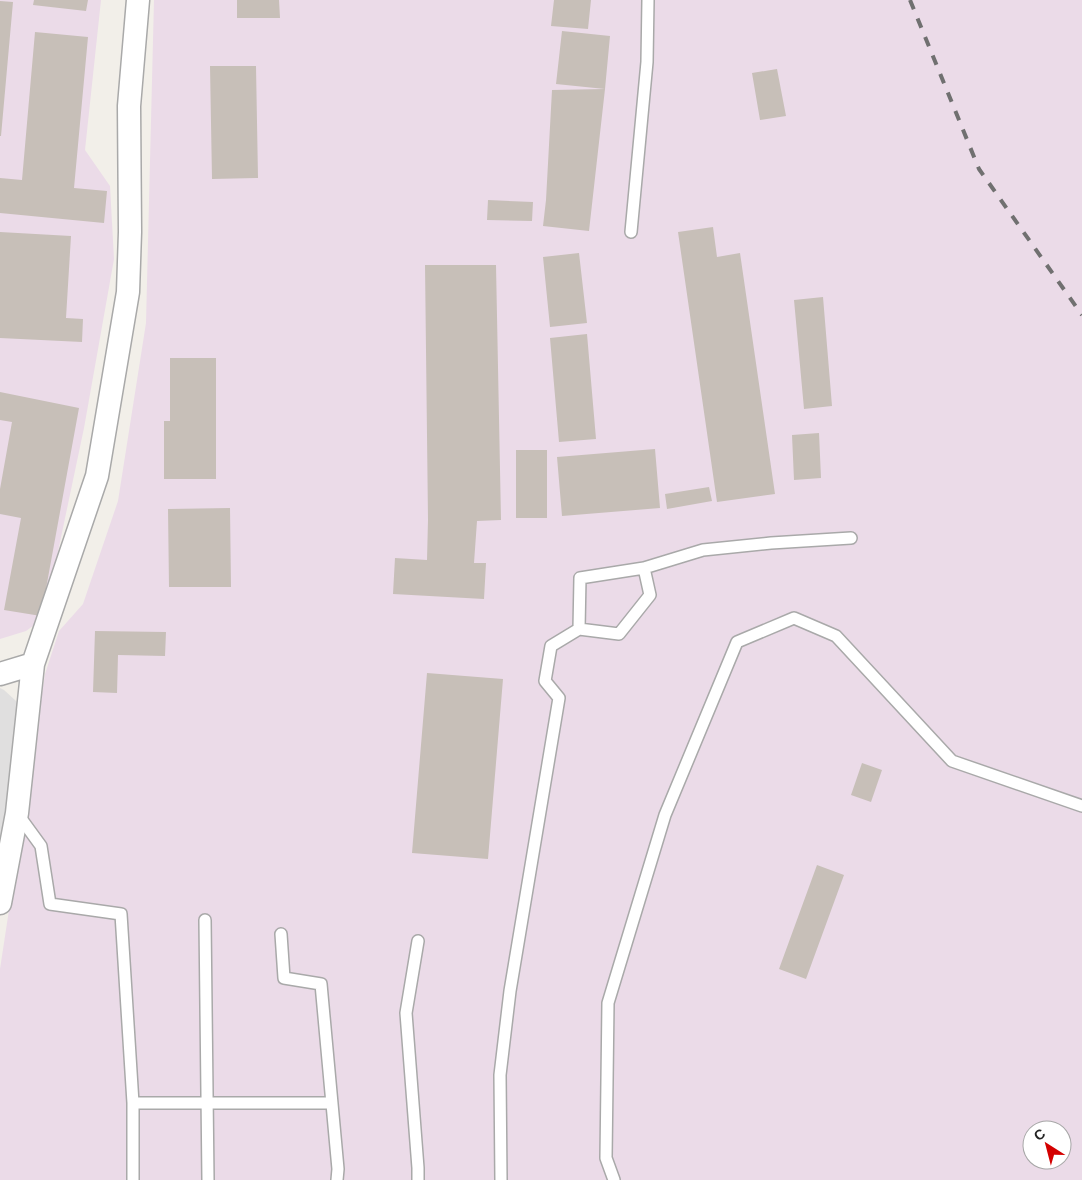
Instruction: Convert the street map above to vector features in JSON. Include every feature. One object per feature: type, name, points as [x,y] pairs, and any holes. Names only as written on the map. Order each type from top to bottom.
[{"type":"street","points":[[0,903],[18,812],[33,664],[97,476],[128,292],[130,232],[129,106],[138,0]]},
{"type":"street","points":[[0,674],[33,664]]},
{"type":"lane","points":[[630,232],[647,62],[648,0]]},
{"type":"lane","points":[[579,629],[580,578],[644,568],[703,550],[851,538]]},
{"type":"lane","points":[[501,1180],[500,1075],[508,1010],[559,698],[545,681],[551,646],[579,629],[619,634],[650,595],[644,568]]},
{"type":"lane","points":[[614,1180],[606,1158],[608,1003],[665,815],[737,642],[794,618],[836,636],[952,762],[1082,806]]},
{"type":"lane","points":[[18,812],[41,846],[50,904],[120,914],[133,1103],[133,1180]]},
{"type":"lane","points":[[205,920],[208,1180]]},
{"type":"lane","points":[[280,934],[284,978],[321,984],[338,1169],[337,1180]]},
{"type":"lane","points":[[418,940],[406,1013],[418,1180]]},
{"type":"lane","points":[[133,1103],[332,1103]]},
{"type":"shaded area","points":[[0,0],[101,0],[85,150],[110,186],[114,259],[84,428],[44,618],[26,631],[0,639]]},
{"type":"shaded area","points":[[154,0],[1082,0],[1082,1180],[0,1180],[0,969],[45,674],[59,631],[83,604],[118,501],[146,323]]},
{"type":"shaded area","points":[[0,688],[16,701],[22,715],[0,856]]},
{"type":"building","points":[[34,0],[88,0],[86,11],[33,5]]},
{"type":"building","points":[[237,0],[279,0],[280,18],[237,18]]},
{"type":"building","points":[[554,0],[591,0],[588,29],[551,26]]},
{"type":"building","points":[[0,1],[13,2],[1,136],[0,136]]},
{"type":"building","points":[[562,31],[610,36],[605,89],[556,84]]},
{"type":"building","points":[[35,32],[88,37],[74,188],[107,191],[104,223],[0,213],[0,178],[22,180]]},
{"type":"building","points":[[210,66],[256,66],[258,178],[212,179]]},
{"type":"building","points":[[777,69],[786,116],[760,120],[752,73]]},
{"type":"building","points":[[605,89],[589,231],[543,226],[552,90]]},
{"type":"building","points":[[488,200],[533,202],[532,221],[487,220]]},
{"type":"building","points":[[713,227],[717,257],[740,253],[775,494],[717,502],[678,232]]},
{"type":"building","points":[[0,232],[71,236],[66,318],[83,319],[82,342],[0,338]]},
{"type":"building","points":[[579,253],[587,323],[550,327],[543,257]]},
{"type":"building","points":[[425,265],[496,265],[501,520],[477,521],[474,563],[486,563],[484,599],[393,594],[395,558],[427,560]]},
{"type":"building","points":[[823,297],[832,406],[804,409],[794,300]]},
{"type":"building","points":[[587,334],[596,439],[559,442],[550,338]]},
{"type":"building","points":[[170,358],[216,358],[216,479],[164,479],[164,421],[170,421]]},
{"type":"building","points":[[0,392],[79,408],[41,616],[4,610],[21,518],[0,514],[0,489],[12,422],[0,420]]},
{"type":"building","points":[[819,433],[821,478],[794,480],[792,435]]},
{"type":"building","points":[[655,449],[660,508],[562,516],[557,457]]},
{"type":"building","points":[[516,450],[547,450],[547,518],[516,518]]},
{"type":"building","points":[[709,487],[712,501],[667,509],[665,494]]},
{"type":"building","points":[[230,508],[231,587],[169,587],[168,509]]},
{"type":"building","points":[[95,631],[166,632],[165,656],[118,655],[117,693],[93,692]]},
{"type":"building","points":[[427,673],[503,679],[488,859],[412,853]]},
{"type":"building","points":[[862,763],[882,770],[871,802],[851,795]]},
{"type":"building","points":[[817,865],[844,875],[806,979],[779,969]]},
{"type":"railway","points":[[910,0],[979,169],[1082,315]]}]
